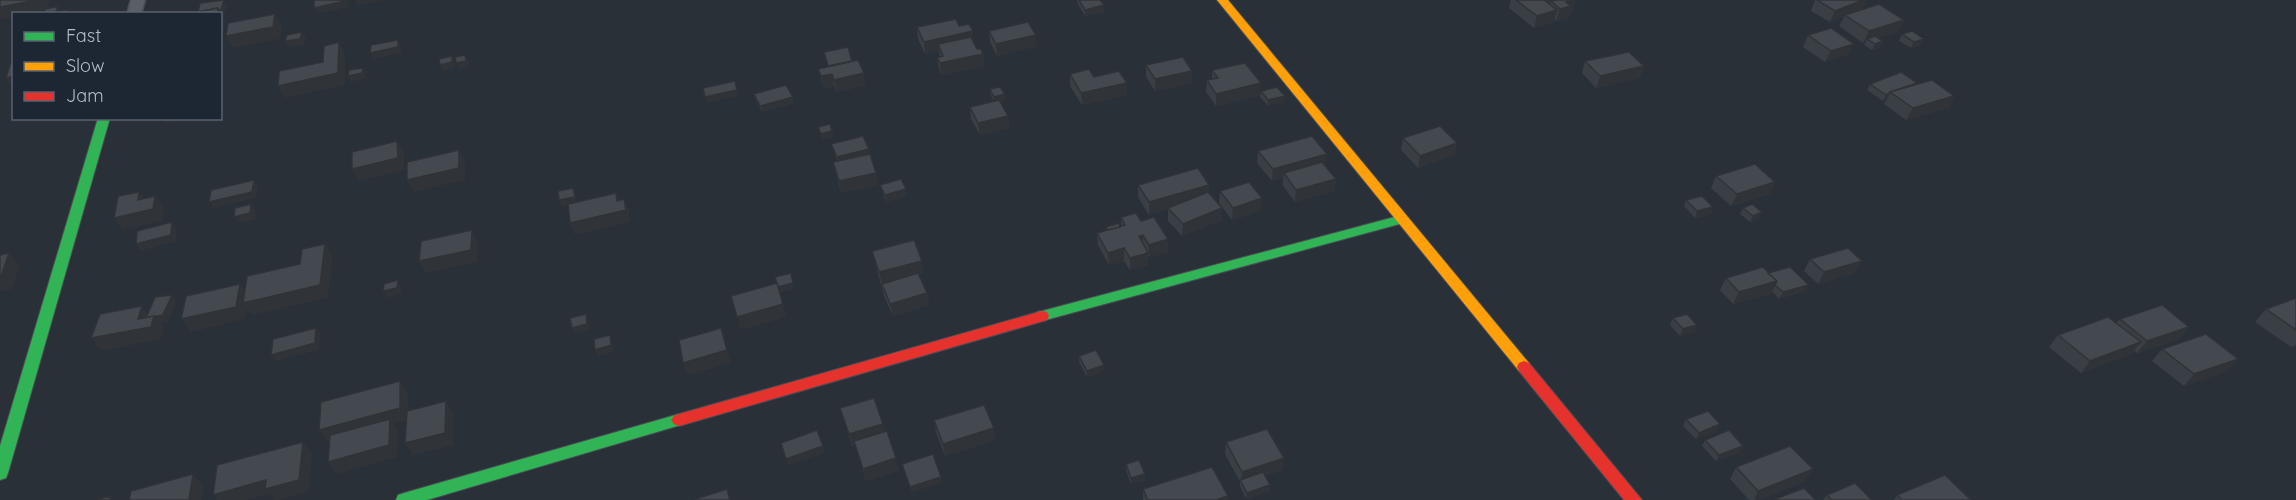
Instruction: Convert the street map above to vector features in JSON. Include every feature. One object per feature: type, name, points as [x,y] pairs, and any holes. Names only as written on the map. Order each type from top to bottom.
[{"type":"street","points":[[1222,0],[1634,500]]},
{"type":"street","points":[[0,473],[103,120]]},
{"type":"street","points":[[404,500],[1016,323],[1402,219]]},
{"type":"building","points":[[0,0],[37,0],[0,7]]},
{"type":"building","points":[[224,0],[221,10],[218,8],[198,12],[200,3]]},
{"type":"building","points":[[314,0],[345,0],[345,1],[314,8]]},
{"type":"building","points":[[1079,0],[1100,0],[1104,5],[1085,10]]},
{"type":"building","points":[[1516,0],[1544,0],[1557,10],[1537,16]]},
{"type":"building","points":[[1574,0],[1566,2],[1571,6],[1560,9],[1551,1]]},
{"type":"building","points":[[1817,0],[1863,0],[1835,11]]},
{"type":"building","points":[[1879,4],[1904,20],[1869,31],[1845,15]]},
{"type":"building","points":[[58,6],[56,12],[44,12],[45,9]]},
{"type":"building","points":[[218,8],[217,12],[198,12]]},
{"type":"building","points":[[275,14],[273,27],[226,36],[228,23]]},
{"type":"building","points":[[956,19],[959,26],[969,24],[973,31],[924,42],[917,27]]},
{"type":"building","points":[[1028,22],[1036,35],[996,44],[989,31]]},
{"type":"building","points":[[1831,28],[1854,44],[1831,51],[1808,35]]},
{"type":"building","points":[[1912,31],[1924,39],[1914,42],[1902,34]]},
{"type":"building","points":[[302,32],[300,39],[285,41],[287,35]]},
{"type":"building","points":[[1875,36],[1883,41],[1875,44],[1867,39]]},
{"type":"building","points":[[971,37],[977,49],[981,49],[983,54],[940,63],[937,58],[943,56],[938,44]]},
{"type":"building","points":[[398,40],[398,47],[370,53],[371,45]]},
{"type":"building","points":[[339,42],[338,73],[278,86],[279,71],[323,62],[324,46]]},
{"type":"building","points":[[848,47],[852,61],[828,66],[824,52]]},
{"type":"building","points":[[1629,52],[1644,66],[1600,76],[1585,61]]},
{"type":"building","points":[[465,55],[466,61],[456,63],[455,57]]},
{"type":"building","points":[[452,56],[452,62],[440,65],[439,59]]},
{"type":"building","points":[[1183,57],[1192,71],[1155,79],[1146,65]]},
{"type":"building","points":[[858,60],[864,73],[834,80],[832,74],[821,76],[818,69]]},
{"type":"building","points":[[1245,63],[1261,83],[1216,94],[1207,80],[1218,78],[1212,70]]},
{"type":"building","points":[[12,64],[12,76],[6,78]]},
{"type":"building","points":[[363,68],[362,73],[348,76],[349,70]]},
{"type":"building","points":[[1089,69],[1094,77],[1119,71],[1127,83],[1081,93],[1070,74]]},
{"type":"building","points":[[1901,72],[1917,83],[1886,95],[1870,84]]},
{"type":"building","points":[[1932,80],[1954,96],[1913,108],[1890,92]]},
{"type":"building","points":[[735,81],[737,90],[705,97],[703,88]]},
{"type":"building","points":[[786,85],[793,97],[760,106],[754,94]]},
{"type":"building","points":[[1000,87],[1005,94],[994,97],[990,89]]},
{"type":"building","points":[[1277,87],[1285,96],[1268,100],[1261,91]]},
{"type":"building","points":[[999,100],[1008,116],[978,123],[970,107]]},
{"type":"building","points":[[830,124],[832,131],[821,134],[818,127]]},
{"type":"building","points":[[1440,126],[1457,143],[1420,156],[1403,138]]},
{"type":"building","points":[[863,136],[869,149],[837,157],[831,144]]},
{"type":"building","points":[[1312,136],[1327,154],[1273,169],[1258,151]]},
{"type":"building","points":[[397,141],[398,158],[352,169],[352,152]]},
{"type":"building","points":[[459,150],[459,168],[407,180],[407,162]]},
{"type":"building","points":[[870,154],[876,173],[839,181],[833,162]]},
{"type":"building","points":[[1322,162],[1336,179],[1296,190],[1284,173]]},
{"type":"building","points":[[1755,164],[1775,182],[1737,194],[1716,176]]},
{"type":"building","points":[[1198,168],[1209,185],[1149,202],[1138,185]]},
{"type":"building","points":[[901,179],[906,189],[885,195],[880,185]]},
{"type":"building","points":[[254,180],[252,192],[209,202],[211,190]]},
{"type":"building","points":[[1249,182],[1262,198],[1233,208],[1220,191]]},
{"type":"building","points":[[573,188],[575,197],[559,200],[558,191]]},
{"type":"building","points":[[139,192],[138,200],[155,196],[153,209],[114,218],[118,196]]},
{"type":"building","points":[[1208,192],[1222,208],[1183,224],[1168,208]]},
{"type":"building","points":[[616,193],[617,201],[624,199],[626,210],[570,223],[568,204]]},
{"type":"building","points":[[1702,196],[1713,207],[1697,211],[1686,200]]},
{"type":"building","points":[[251,204],[250,213],[234,217],[235,208]]},
{"type":"building","points":[[1752,204],[1762,212],[1753,216],[1743,208]]},
{"type":"building","points":[[1136,213],[1141,221],[1154,217],[1168,239],[1149,245],[1143,235],[1139,236],[1148,253],[1130,258],[1124,248],[1108,253],[1097,233],[1125,225],[1121,217]]},
{"type":"building","points":[[172,222],[171,235],[136,244],[137,231]]},
{"type":"building","points":[[1119,223],[1120,227],[1108,230],[1106,227]]},
{"type":"building","points":[[472,230],[471,250],[419,261],[421,241]]},
{"type":"building","points":[[914,240],[922,261],[879,272],[872,251]]},
{"type":"building","points":[[325,244],[320,285],[243,303],[247,276],[300,264],[302,249]]},
{"type":"building","points":[[1848,248],[1862,261],[1824,272],[1810,259]]},
{"type":"building","points":[[9,253],[1,277],[0,277],[0,255]]},
{"type":"building","points":[[1763,267],[1777,281],[1739,292],[1726,278]]},
{"type":"building","points":[[1790,267],[1809,285],[1783,292],[1775,285],[1777,281],[1768,273]]},
{"type":"building","points":[[791,273],[793,283],[778,287],[775,277]]},
{"type":"building","points":[[918,273],[927,293],[890,304],[882,284]]},
{"type":"building","points":[[398,280],[397,288],[383,291],[384,284]]},
{"type":"building","points":[[777,283],[783,304],[737,317],[731,296]]},
{"type":"building","points":[[240,284],[236,307],[181,319],[186,296]]},
{"type":"building","points":[[172,295],[163,315],[146,318],[155,297]]},
{"type":"building","points":[[2296,298],[2296,330],[2266,309]]},
{"type":"building","points":[[2162,305],[2189,327],[2147,341],[2120,319]]},
{"type":"building","points":[[142,306],[138,319],[154,316],[151,327],[91,338],[100,314]]},
{"type":"building","points":[[586,314],[587,324],[572,328],[570,318]]},
{"type":"building","points":[[1687,314],[1697,325],[1683,329],[1673,318]]},
{"type":"building","points":[[2108,317],[2141,342],[2090,361],[2058,335]]},
{"type":"building","points":[[316,328],[315,343],[271,355],[273,339]]},
{"type":"building","points":[[721,328],[727,350],[683,363],[679,340]]},
{"type":"building","points":[[2206,334],[2238,359],[2194,374],[2162,349]]},
{"type":"building","points":[[610,335],[611,345],[595,350],[594,339]]},
{"type":"building","points":[[1096,350],[1104,365],[1087,371],[1079,356]]},
{"type":"building","points":[[400,381],[400,408],[319,430],[321,402]]},
{"type":"building","points":[[874,398],[883,424],[849,434],[840,408]]},
{"type":"building","points":[[446,401],[445,433],[405,443],[407,411]]},
{"type":"building","points":[[984,405],[994,428],[943,444],[934,420]]},
{"type":"building","points":[[1708,411],[1720,424],[1699,433],[1686,419]]},
{"type":"building","points":[[390,419],[389,445],[328,462],[330,435]]},
{"type":"building","points":[[1267,429],[1284,458],[1242,472],[1226,442]]},
{"type":"building","points":[[817,430],[823,446],[786,459],[781,443]]},
{"type":"building","points":[[1729,430],[1743,446],[1719,455],[1705,440]]},
{"type":"building","points":[[887,431],[896,458],[863,469],[854,441]]},
{"type":"building","points":[[303,442],[299,480],[265,489],[266,480],[213,495],[217,465]]},
{"type":"building","points":[[1790,446],[1813,469],[1758,491],[1736,467]]},
{"type":"building","points":[[933,454],[941,477],[910,487],[902,464]]},
{"type":"building","points":[[1139,460],[1145,474],[1131,478],[1126,464]]},
{"type":"building","points":[[1212,467],[1228,496],[1216,500],[1148,500],[1143,489]]},
{"type":"building","points":[[1263,472],[1270,485],[1247,493],[1240,480]]},
{"type":"building","points":[[193,474],[189,500],[129,500],[131,491]]},
{"type":"building","points":[[1945,475],[1971,500],[1902,500],[1897,495]]},
{"type":"building","points":[[1855,483],[1872,500],[1832,500],[1827,495]]},
{"type":"building","points":[[1804,488],[1816,500],[1773,500]]},
{"type":"building","points":[[727,489],[730,500],[693,500]]},
{"type":"building","points":[[110,496],[110,500],[96,500]]},
{"type":"traffic: fast","points":[[0,473],[103,120]]},
{"type":"traffic: fast","points":[[1042,316],[1402,219]]},
{"type":"traffic: fast","points":[[404,500],[679,420]]},
{"type":"traffic: slow","points":[[1222,0],[1524,367]]},
{"type":"traffic: jam","points":[[679,420],[1042,316]]},
{"type":"traffic: jam","points":[[1524,367],[1634,500]]}]
